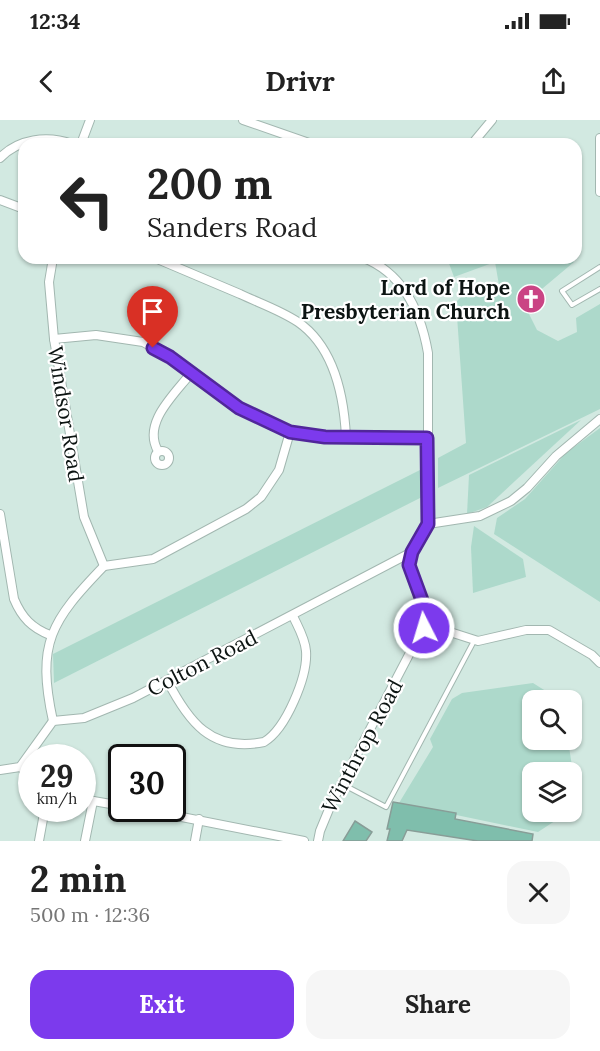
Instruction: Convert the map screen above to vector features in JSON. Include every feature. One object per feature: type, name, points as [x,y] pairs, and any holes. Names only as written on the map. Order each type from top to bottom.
[{"type":"street","points":[[83,138],[90,120]]},
{"type":"street","points":[[243,120],[295,138]]},
{"type":"street","points":[[477,138],[492,120]]},
{"type":"street","points":[[600,138],[600,192]]},
{"type":"street","points":[[0,158],[18,147]]},
{"type":"street","points":[[0,200],[18,207]]},
{"type":"street","name":"Windsor Road","points":[[52,264],[49,282],[54,339],[84,517],[104,566]]},
{"type":"street","points":[[169,264],[279,311],[310,332],[328,359],[339,384],[343,399],[346,437]]},
{"type":"street","points":[[383,264],[412,299],[424,330],[428,353],[428,524],[412,552],[409,565],[423,603],[425,624],[475,640],[526,630],[549,630],[592,655],[600,663]]},
{"type":"street","points":[[54,339],[96,335],[143,342],[170,357],[239,408],[290,432],[346,437],[427,438]]},
{"type":"street","points":[[158,451],[153,443],[153,430],[157,418],[191,373]]},
{"type":"street","points":[[428,524],[480,516],[511,501],[527,488],[556,456],[600,419]]},
{"type":"street","points":[[37,744],[54,721],[46,662],[50,635],[68,605],[104,566],[153,559],[246,509],[261,497],[279,470],[290,432]]},
{"type":"street","points":[[0,514],[14,599],[18,610],[36,629],[50,635]]},
{"type":"street","name":"Colton Road","points":[[54,721],[84,717],[167,680],[412,552]]},
{"type":"street","points":[[167,680],[184,712],[192,722],[207,733],[233,743],[264,742],[282,724],[306,672],[304,641],[293,616]]},
{"type":"street","name":"Winthrop Road","points":[[318,841],[325,816],[425,624]]},
{"type":"street","points":[[0,770],[18,767]]},
{"type":"street","points":[[186,817],[304,841]]},
{"type":"street","points":[[195,841],[199,819]]},
{"type":"street","points":[[39,841],[42,822]]},
{"type":"street","points":[[85,841],[89,822]]},
{"type":"lane","points":[[600,267],[562,291],[572,305],[600,289]]},
{"type":"lane","points":[[341,784],[386,807],[475,640]]},
{"type":"green space","points":[[449,264],[490,264],[454,277]]},
{"type":"green space","points":[[495,264],[572,264],[524,304],[537,330],[558,341],[577,332],[576,318],[600,304],[600,409],[438,488],[438,458],[466,443],[456,302],[466,292],[489,298],[500,291]]},
{"type":"green space","points":[[581,420],[487,507],[467,514],[469,475]]},
{"type":"green space","points":[[600,428],[600,602],[494,534],[497,518],[525,499],[566,453]]},
{"type":"green space","points":[[422,469],[422,497],[54,683],[53,654]]},
{"type":"green space","points":[[474,526],[523,559],[526,577],[473,593],[471,547]]},
{"type":"green space","points":[[533,683],[544,690],[522,690],[522,750],[570,750],[571,762],[522,762],[522,822],[553,822],[538,832],[399,803],[433,747],[430,739],[452,699],[462,693]]},
{"type":"building","points":[[393,802],[456,813],[455,819],[533,834],[532,841],[478,841],[407,830],[402,841],[387,841],[390,829],[387,829]]},
{"type":"building","points":[[355,821],[372,832],[366,841],[343,841]]},
{"type":"place","name":"Lord of Hope Presbyterian Church","points":[[531,299]]},
{"type":"route","points":[[153,348],[170,357],[239,408],[290,432],[325,437],[427,438],[428,524],[412,552],[409,565],[423,603],[424,628]]}]
